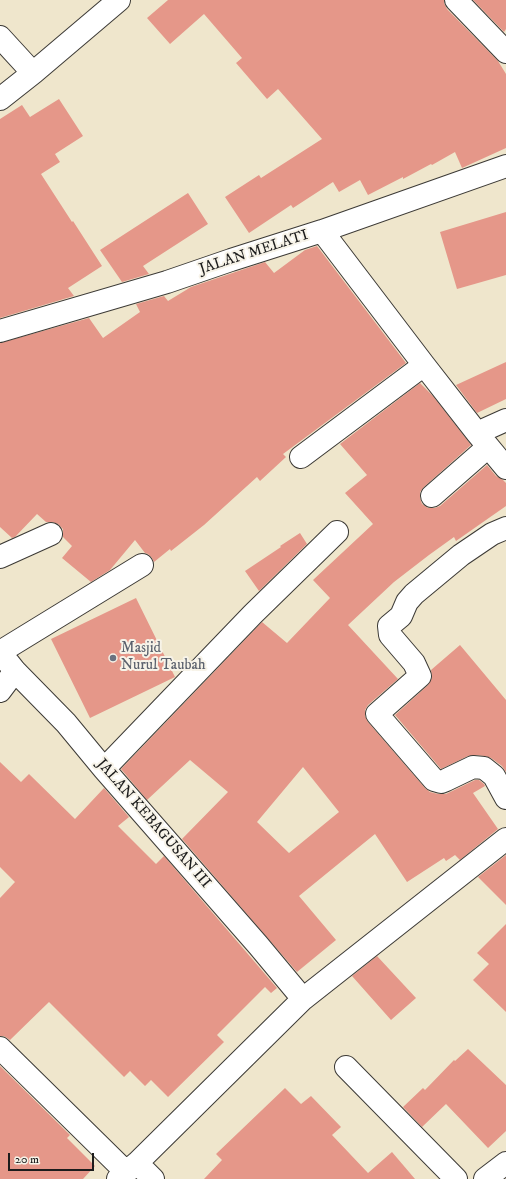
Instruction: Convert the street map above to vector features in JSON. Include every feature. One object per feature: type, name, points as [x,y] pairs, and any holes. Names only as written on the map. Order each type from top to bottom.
[{"type":"street","points":[[0,99],[119,0]]},
{"type":"street","points":[[456,0],[506,52]]},
{"type":"street","points":[[0,37],[33,73]]},
{"type":"street","name":"JALAN MELATI","points":[[2,326],[166,282],[322,231],[506,166]]},
{"type":"street","points":[[322,231],[482,440],[506,468]]},
{"type":"street","points":[[301,457],[424,365]]},
{"type":"street","points":[[432,496],[482,440],[506,420]]},
{"type":"street","points":[[506,528],[492,534],[461,555],[419,589],[407,602],[401,616],[389,626],[390,635],[414,663],[420,676],[378,714],[434,780],[441,782],[473,767],[484,768],[494,776],[506,798]]},
{"type":"street","points":[[104,769],[253,614],[337,532]]},
{"type":"street","points":[[0,557],[51,534]]},
{"type":"street","points":[[0,652],[142,565]]},
{"type":"street","name":"JALAN KEBAGUSAN III","points":[[0,652],[15,671],[66,724],[258,944],[303,999]]},
{"type":"street","points":[[0,692],[15,671]]},
{"type":"street","points":[[127,1171],[303,999],[506,838]]},
{"type":"street","points":[[0,1048],[127,1171],[153,1179]]},
{"type":"street","points":[[346,1067],[456,1179]]},
{"type":"street","points":[[485,1179],[506,1163]]},
{"type":"building","points":[[168,0],[444,0],[447,9],[498,61],[506,74],[506,148],[462,168],[455,152],[432,165],[431,164],[403,179],[403,177],[368,195],[360,180],[339,192],[333,182],[293,208],[291,205],[249,233],[225,197],[259,175],[261,178],[322,139],[278,89],[267,99],[236,63],[242,58],[204,14],[170,44],[147,18]]},
{"type":"building","points":[[473,0],[506,0],[506,29],[504,32]]},
{"type":"building","points":[[59,99],[83,136],[55,154],[60,162],[41,174],[102,266],[68,288],[74,296],[0,318],[0,119],[22,105],[30,117]]},
{"type":"building","points":[[188,193],[208,224],[143,266],[149,274],[122,282],[100,250]]},
{"type":"building","points":[[506,212],[506,275],[457,289],[440,232]]},
{"type":"building","points":[[317,246],[406,363],[283,454],[286,457],[260,481],[257,477],[204,525],[171,551],[170,549],[154,562],[135,540],[110,570],[91,582],[62,558],[72,546],[63,537],[63,529],[58,524],[46,522],[37,514],[15,537],[12,538],[0,527],[0,343],[89,318],[103,338],[140,312],[136,304],[164,296],[168,301],[191,287],[265,262],[274,273],[305,250]]},
{"type":"building","points":[[506,362],[506,399],[477,413],[456,385]]},
{"type":"building","points":[[420,383],[433,396],[471,445],[424,487],[420,492],[422,504],[428,508],[440,506],[487,465],[496,476],[506,483],[506,506],[456,541],[454,537],[429,555],[394,582],[348,625],[398,679],[368,705],[365,710],[365,716],[368,722],[430,792],[446,794],[475,780],[479,780],[484,784],[485,786],[473,793],[498,829],[460,860],[455,855],[446,861],[444,858],[407,882],[375,834],[299,896],[336,940],[297,972],[182,839],[228,792],[190,760],[147,800],[121,769],[262,622],[287,643],[330,598],[313,580],[373,524],[345,493],[367,475],[340,444]],"holes":[[[303,767],[339,812],[289,853],[257,822]]]},
{"type":"building","points":[[300,533],[307,544],[259,591],[245,571]]},
{"type":"building","name":"Masjid Nurul Taubah","points":[[136,598],[175,677],[90,718],[51,639]]},
{"type":"building","points":[[460,645],[506,700],[506,772],[502,766],[491,758],[474,755],[468,756],[441,769],[395,715],[428,685],[432,678],[431,670]]},
{"type":"building","points":[[0,762],[21,782],[29,774],[75,819],[104,788],[129,817],[118,826],[156,864],[164,856],[277,988],[271,993],[265,987],[217,1035],[224,1042],[168,1097],[151,1080],[145,1086],[130,1071],[124,1077],[49,1002],[10,1040],[4,1036],[0,1036],[0,898],[15,882],[0,867]]},
{"type":"building","points":[[506,855],[506,905],[478,877]]},
{"type":"building","points":[[506,924],[506,1012],[473,980],[489,964],[477,953]]},
{"type":"building","points":[[377,956],[416,998],[391,1020],[352,976]]},
{"type":"building","points":[[468,1049],[506,1085],[506,1131],[488,1148],[446,1104],[422,1127],[403,1107],[423,1088],[425,1090],[454,1060],[455,1061]]},
{"type":"building","points":[[0,1066],[70,1135],[67,1138],[95,1166],[83,1179],[0,1179]]},
{"type":"building","points":[[285,1088],[301,1104],[311,1096],[341,1127],[332,1135],[368,1173],[392,1152],[415,1179],[204,1179],[222,1160],[216,1154]]},
{"type":"place","name":"Masjid Nurul Taubah","points":[[113,658]]}]
